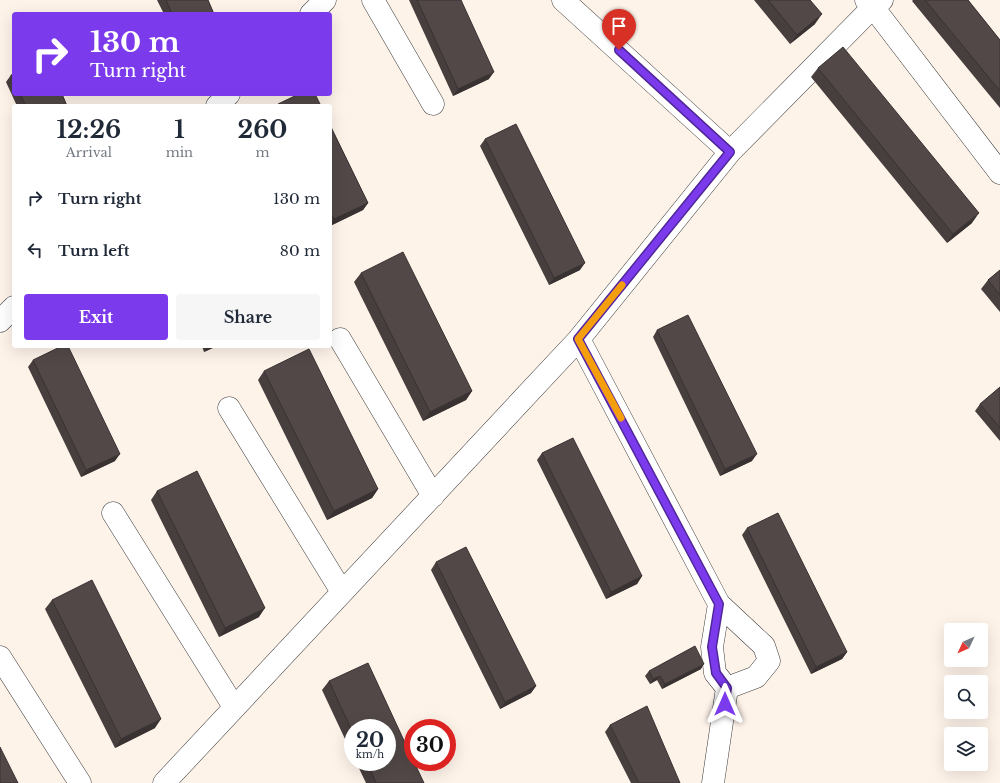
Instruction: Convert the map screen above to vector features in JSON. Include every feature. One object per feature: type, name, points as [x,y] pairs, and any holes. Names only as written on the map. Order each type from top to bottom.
[{"type":"street","points":[[313,12],[325,0]]},
{"type":"street","points":[[373,0],[433,104]]},
{"type":"street","points":[[563,0],[730,152]]},
{"type":"street","points":[[164,783],[578,339],[730,152],[874,2],[1000,173]]},
{"type":"street","points":[[219,104],[227,96]]},
{"type":"street","points":[[0,320],[12,309]]},
{"type":"street","points":[[578,339],[719,604],[764,646],[769,661],[756,677],[727,688]]},
{"type":"street","points":[[340,340],[433,496]]},
{"type":"street","points":[[230,408],[342,592]]},
{"type":"street","points":[[113,513],[234,707]]},
{"type":"street","points":[[713,783],[727,688],[716,673],[712,647],[719,604]]},
{"type":"street","points":[[0,657],[80,783]]},
{"type":"building","points":[[166,0],[208,0],[213,12],[171,12]]},
{"type":"building","points":[[417,0],[461,0],[494,72],[458,89]]},
{"type":"building","points":[[768,0],[810,0],[822,14],[797,35]]},
{"type":"building","points":[[925,0],[968,0],[1000,40],[1000,91]]},
{"type":"building","points":[[843,47],[979,213],[953,234],[818,68]]},
{"type":"building","points":[[21,96],[63,96],[66,104],[25,104]]},
{"type":"building","points":[[295,96],[316,96],[320,104],[278,104]]},
{"type":"building","points":[[516,124],[585,263],[554,278],[485,139]]},
{"type":"building","points":[[332,129],[368,203],[334,219],[332,216]]},
{"type":"building","points":[[403,252],[472,391],[430,412],[361,273]]},
{"type":"building","points":[[1000,270],[1000,295],[988,280]]},
{"type":"building","points":[[688,315],[757,454],[725,469],[657,330]]},
{"type":"building","points":[[58,348],[69,348],[120,454],[86,470],[33,360]]},
{"type":"building","points":[[309,349],[378,489],[334,511],[264,371]]},
{"type":"building","points":[[1000,387],[1000,428],[980,404]]},
{"type":"building","points":[[573,438],[642,576],[611,592],[542,453]]},
{"type":"building","points":[[197,471],[265,608],[225,628],[157,491]]},
{"type":"building","points":[[778,513],[847,652],[816,667],[747,528]]},
{"type":"building","points":[[466,547],[536,686],[505,702],[436,562]]},
{"type":"building","points":[[92,580],[161,719],[121,739],[52,600]]},
{"type":"building","points":[[695,646],[704,664],[665,684],[660,676],[653,679],[649,671]]},
{"type":"building","points":[[368,663],[394,719],[347,719],[329,681]]},
{"type":"building","points":[[647,706],[680,783],[639,783],[610,725]]},
{"type":"building","points":[[396,723],[404,741],[404,771],[418,771],[424,783],[376,783],[371,771],[396,771]]},
{"type":"building","points":[[0,747],[18,783],[0,783]]},
{"type":"slow traffic","points":[[621,418],[578,339],[622,285]]},
{"type":"route","points":[[619,50],[730,152],[578,339],[719,604],[712,647],[716,673],[727,688],[725,704]]}]
